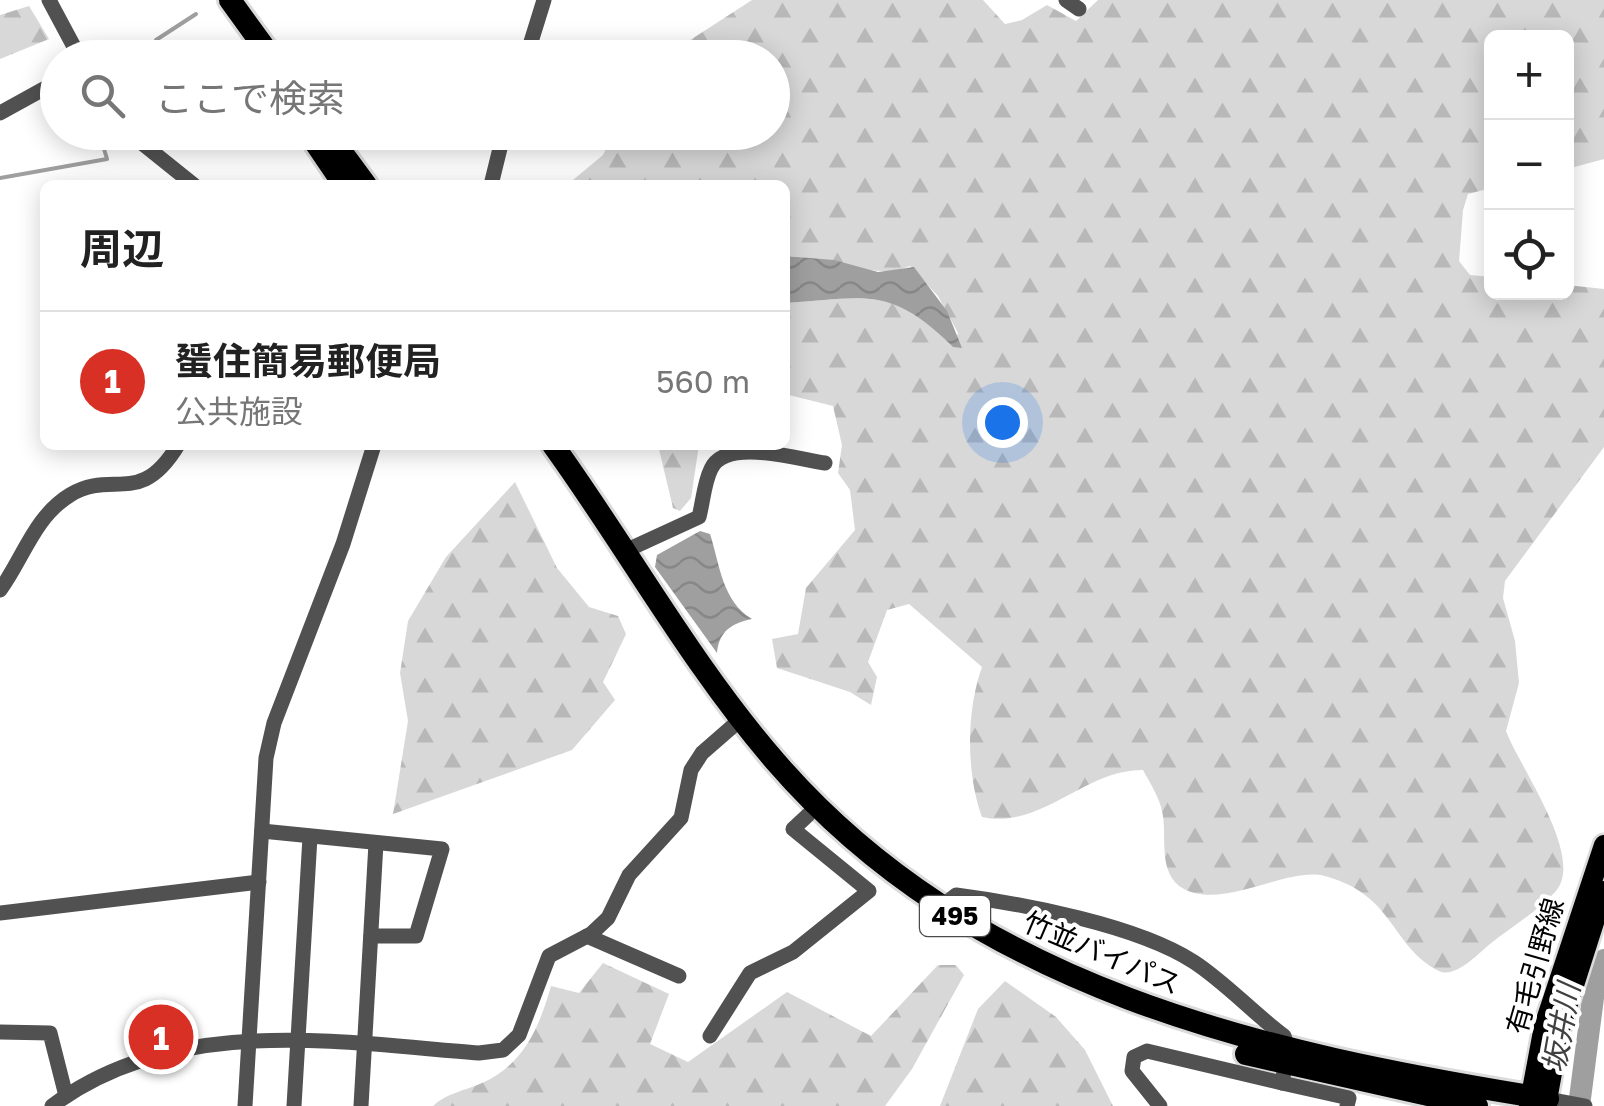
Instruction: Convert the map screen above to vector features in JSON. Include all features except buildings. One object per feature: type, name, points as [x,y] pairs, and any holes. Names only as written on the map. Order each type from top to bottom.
[{"type":"highway","points":[[212,0],[241,40]]},
{"type":"highway","points":[[230,0],[259,40]]},
{"type":"highway","points":[[320,150],[341,180]]},
{"type":"highway","points":[[340,150],[362,180]]},
{"type":"highway","name":"竹並バイパス","points":[[538,450],[736,723],[808,815],[880,878],[978,947],[1119,1011],[1206,1043],[1285,1065],[1477,1106]]},
{"type":"highway","name":"竹並バイパス","points":[[556,450],[736,723],[817,804],[942,907],[1029,957],[1208,1029],[1285,1065],[1538,1102]]},
{"type":"main road","name":"有毛引野線","points":[[1538,1102],[1572,934],[1604,845]]},
{"type":"main road","name":"有毛引野線","points":[[1538,1102],[1604,891]]},
{"type":"street","points":[[49,0],[70,40]]},
{"type":"street","points":[[532,40],[544,0]]},
{"type":"street","points":[[0,113],[40,91]]},
{"type":"street","points":[[150,150],[188,180]]},
{"type":"street","points":[[491,180],[499,150]]},
{"type":"street","points":[[0,590],[24,546],[54,508],[73,493],[141,484],[167,464],[175,450]]},
{"type":"street","points":[[245,1106],[262,831],[260,800],[274,723],[343,544],[372,450]]},
{"type":"street","points":[[625,551],[699,516],[711,466],[721,457],[738,450],[825,463]]},
{"type":"street","points":[[52,1106],[124,1066],[164,1053],[248,1039],[478,1053],[503,1050],[519,1035],[550,956],[587,936],[608,918],[629,875],[681,818],[691,770],[702,752],[736,723]]},
{"type":"street","points":[[710,1036],[750,973],[794,952],[869,890],[793,829],[808,815]]},
{"type":"street","points":[[262,831],[442,849],[416,936],[371,936]]},
{"type":"street","points":[[294,1106],[310,837]]},
{"type":"street","points":[[361,1106],[376,843]]},
{"type":"street","points":[[0,914],[259,882]]},
{"type":"street","points":[[942,907],[956,895],[1008,902],[1160,946],[1194,962],[1284,1036],[1285,1065]]},
{"type":"street","points":[[587,936],[679,976]]},
{"type":"street","points":[[0,1032],[50,1033],[66,1096]]},
{"type":"street","points":[[1160,1106],[1132,1070],[1134,1056],[1147,1051],[1285,1065],[1349,1098],[1348,1106]]},
{"type":"street","points":[[1538,1102],[1578,1105]]},
{"type":"green space","points":[[752,0],[983,0],[1005,24],[1022,20],[1047,5],[1076,21],[1098,0],[1604,0],[1604,159],[1574,167],[1574,30],[1484,30],[1484,190],[1468,194],[1459,261],[1470,275],[1484,276],[1484,300],[1574,300],[1574,286],[1604,289],[1604,447],[1505,581],[1503,598],[1515,641],[1519,683],[1506,731],[1547,812],[1562,857],[1563,876],[1556,891],[1541,905],[1466,964],[1445,973],[1423,961],[1366,895],[1325,876],[1293,877],[1218,894],[1184,889],[1175,882],[1166,864],[1162,811],[1143,770],[1102,779],[1024,815],[982,817],[973,781],[970,742],[973,703],[982,667],[909,604],[887,610],[868,662],[877,677],[871,705],[850,692],[777,668],[772,639],[798,634],[806,588],[855,530],[850,490],[838,473],[842,445],[833,406],[790,395],[790,303],[876,300],[912,313],[953,347],[958,333],[938,296],[910,266],[866,270],[790,256],[790,180],[573,180],[606,150],[790,150],[790,40],[690,40]]},
{"type":"green space","points":[[29,6],[49,39],[0,59],[0,15]]},
{"type":"green space","points":[[659,450],[698,450],[691,498],[680,511],[673,508]]},
{"type":"green space","points":[[515,482],[557,568],[589,607],[618,616],[626,634],[603,682],[615,700],[572,750],[393,814],[408,721],[400,673],[408,621],[446,557]]},
{"type":"green space","points":[[603,963],[669,994],[650,1044],[688,1062],[787,992],[871,1036],[938,965],[956,965],[964,975],[912,1069],[885,1106],[433,1106],[509,1066],[535,1030],[551,986],[579,993]]},
{"type":"green space","points":[[1005,981],[1056,1017],[1085,1050],[1113,1106],[940,1106],[978,1009]]},
{"type":"water","points":[[790,256],[834,260],[878,272],[914,267],[947,311],[962,348],[953,347],[912,313],[894,305],[858,298],[790,303]]},
{"type":"water","points":[[700,531],[710,534],[728,592],[752,619],[728,629],[717,653],[655,567],[657,555]]},
{"type":"waterway","points":[[156,40],[196,14]]},
{"type":"waterway","points":[[0,178],[107,159],[104,150]]},
{"type":"waterway","name":"坂井川","points":[[1579,1106],[1594,990],[1604,960]]},
{"type":"place","name":"蜑住簡易郵便局","points":[[161,1037]]}]
